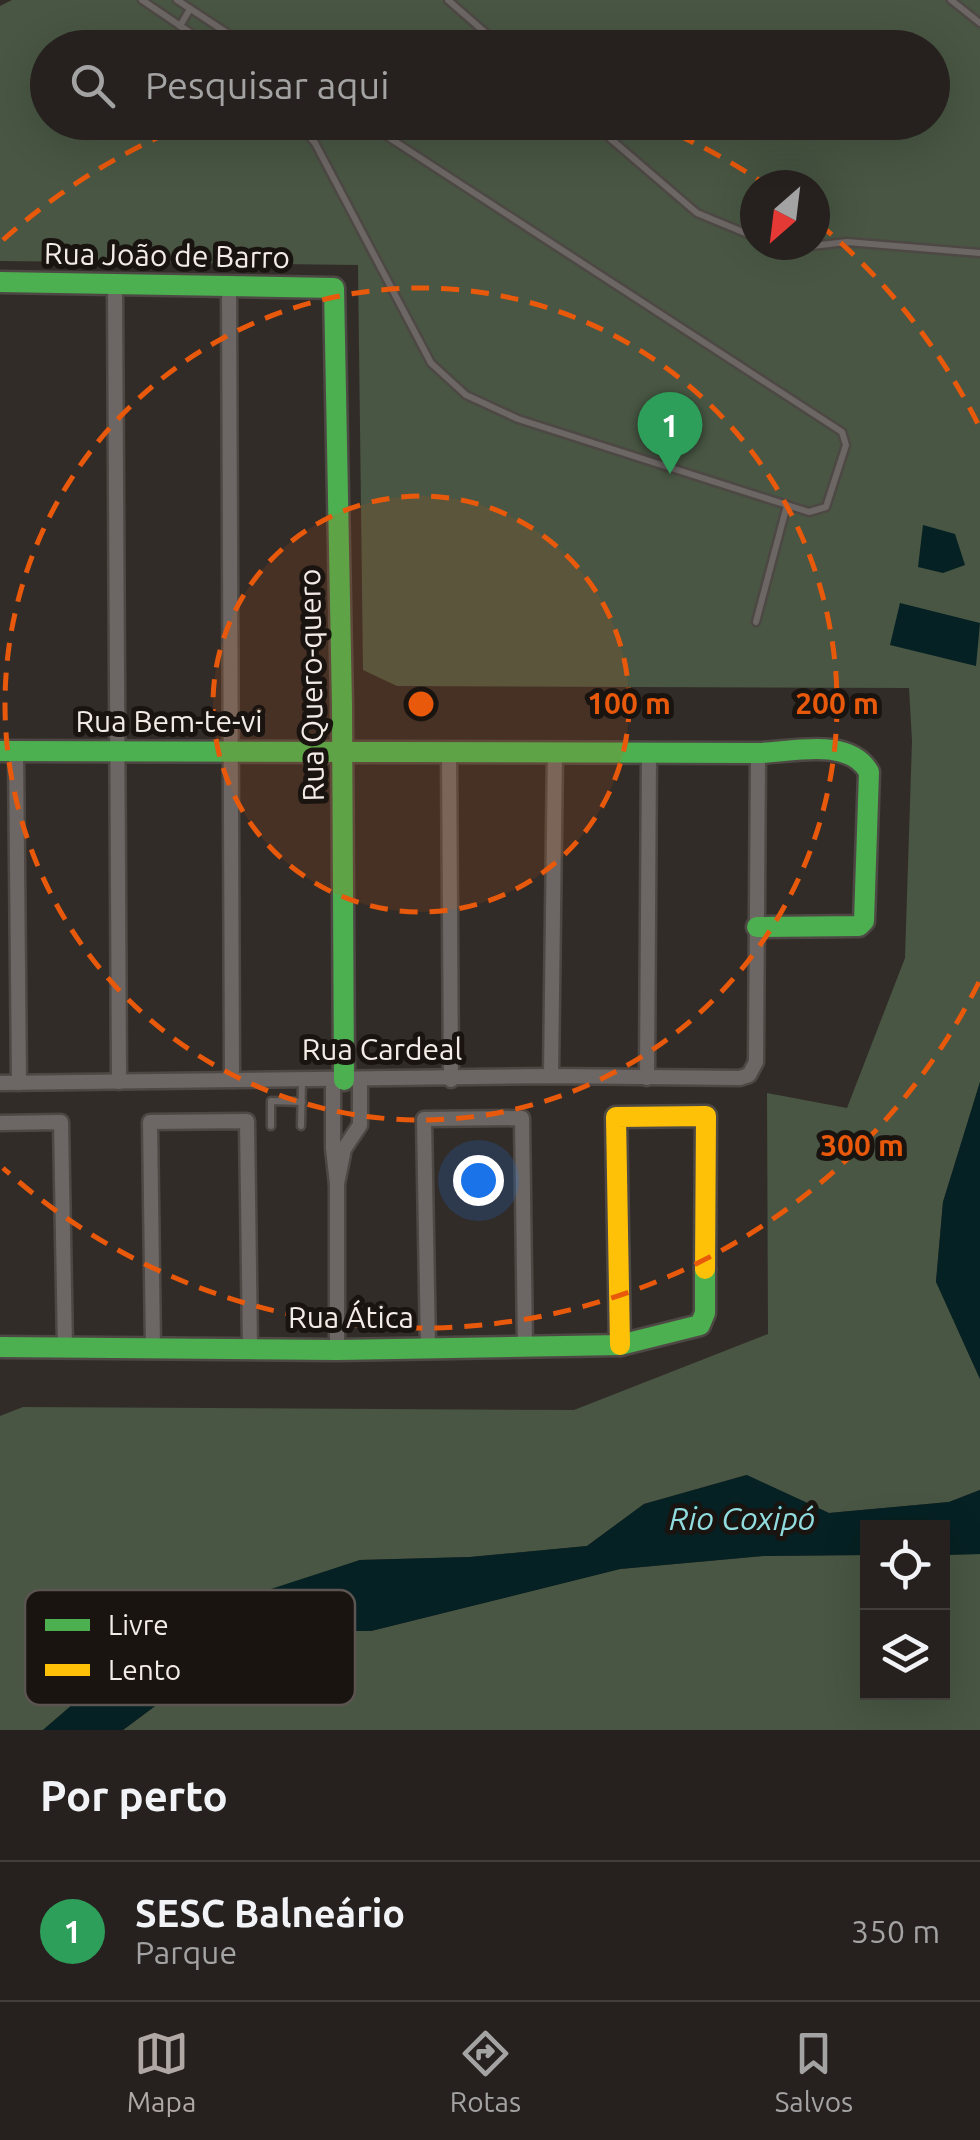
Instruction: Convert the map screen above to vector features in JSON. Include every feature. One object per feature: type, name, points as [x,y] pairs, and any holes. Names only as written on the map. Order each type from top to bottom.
[{"type":"street","name":"Rua João de Barro","points":[[0,282],[334,288]]},
{"type":"street","points":[[116,284],[119,1082]]},
{"type":"street","points":[[229,286],[232,1080]]},
{"type":"street","name":"Rua Quero-quero","points":[[334,288],[343,1080]]},
{"type":"street","points":[[841,750],[854,752],[863,759],[869,772],[864,921],[859,926],[757,927],[758,752],[841,750]]},
{"type":"street","points":[[8,751],[19,1083]]},
{"type":"street","name":"Rua Bem-te-vi","points":[[8,751],[758,752]]},
{"type":"street","points":[[449,751],[452,1080]]},
{"type":"street","points":[[552,1076],[555,751]]},
{"type":"street","points":[[647,1078],[649,752]]},
{"type":"street","name":"Rua Cardeal","points":[[0,1083],[552,1076],[740,1078],[749,1076],[756,1062],[757,927]]},
{"type":"street","points":[[338,1184],[344,1149],[361,1122],[343,1080]]},
{"type":"street","points":[[338,1350],[338,1184],[333,1144],[343,1080]]},
{"type":"street","name":"Rua Ática","points":[[0,1348],[338,1350],[620,1345],[700,1325],[705,1313],[706,1116],[616,1117],[620,1345]]},
{"type":"street","points":[[428,1346],[424,1119],[522,1118],[525,1346]]},
{"type":"street","points":[[152,1347],[150,1122],[247,1121],[250,1347]]},
{"type":"street","points":[[0,1123],[61,1122],[64,1348]]},
{"type":"lane","points":[[142,0],[186,30]]},
{"type":"lane","points":[[177,0],[222,30]]},
{"type":"lane","points":[[448,0],[482,30]]},
{"type":"lane","points":[[951,0],[980,22]]},
{"type":"lane","points":[[180,26],[190,9]]},
{"type":"lane","points":[[312,140],[431,362],[466,395],[518,419],[809,512],[826,507],[846,445],[842,432],[394,140]]},
{"type":"lane","points":[[612,140],[697,213],[740,231]]},
{"type":"lane","points":[[830,244],[847,242],[980,253]]},
{"type":"lane","points":[[756,622],[787,505]]},
{"type":"lane","points":[[302,1080],[302,1126]]},
{"type":"lane","points":[[271,1126],[271,1101],[302,1102]]},
{"type":"green space","points":[[12,0],[980,0],[980,1082],[943,1202],[936,1281],[980,1379],[980,1490],[949,1502],[829,1513],[746,1475],[644,1504],[587,1546],[470,1557],[360,1560],[273,1590],[25,1590],[25,1705],[72,1705],[43,1730],[0,1730],[0,1416],[23,1407],[574,1410],[768,1334],[767,1093],[847,1108],[905,958],[912,741],[909,688],[397,686],[363,670],[358,265],[0,261],[0,6]]},
{"type":"green space","points":[[980,1554],[980,1730],[123,1730],[156,1705],[355,1705],[355,1631],[371,1631],[620,1569],[763,1556],[860,1555],[860,1700],[950,1700],[950,1555]]},
{"type":"water","points":[[923,525],[955,534],[965,565],[943,573],[918,567]]},
{"type":"water","points":[[900,603],[980,623],[976,666],[890,645]]},
{"type":"water","points":[[980,1082],[980,1379],[936,1282],[943,1202]]},
{"type":"water","name":"Rio Coxipó","points":[[747,1475],[829,1513],[949,1502],[980,1490],[980,1554],[950,1555],[950,1520],[860,1520],[860,1555],[763,1556],[620,1569],[371,1631],[355,1631],[355,1590],[268,1590],[360,1560],[470,1557],[587,1546],[644,1504]]},
{"type":"water","name":"Rio Coxipó","points":[[72,1705],[156,1705],[123,1730],[43,1730]]},
{"type":"traffic: fast","points":[[0,282],[334,288],[344,1080]]},
{"type":"traffic: fast","points":[[0,751],[758,753],[819,749],[848,754],[869,772],[864,921],[859,926],[757,927]]},
{"type":"traffic: fast","points":[[0,1347],[337,1350],[620,1345],[700,1325],[705,1313],[705,1269]]},
{"type":"traffic: slow","points":[[620,1345],[616,1117],[706,1116],[705,1269]]},
{"type":"place","name":"SESC Balneário","points":[[670,474]]}]
